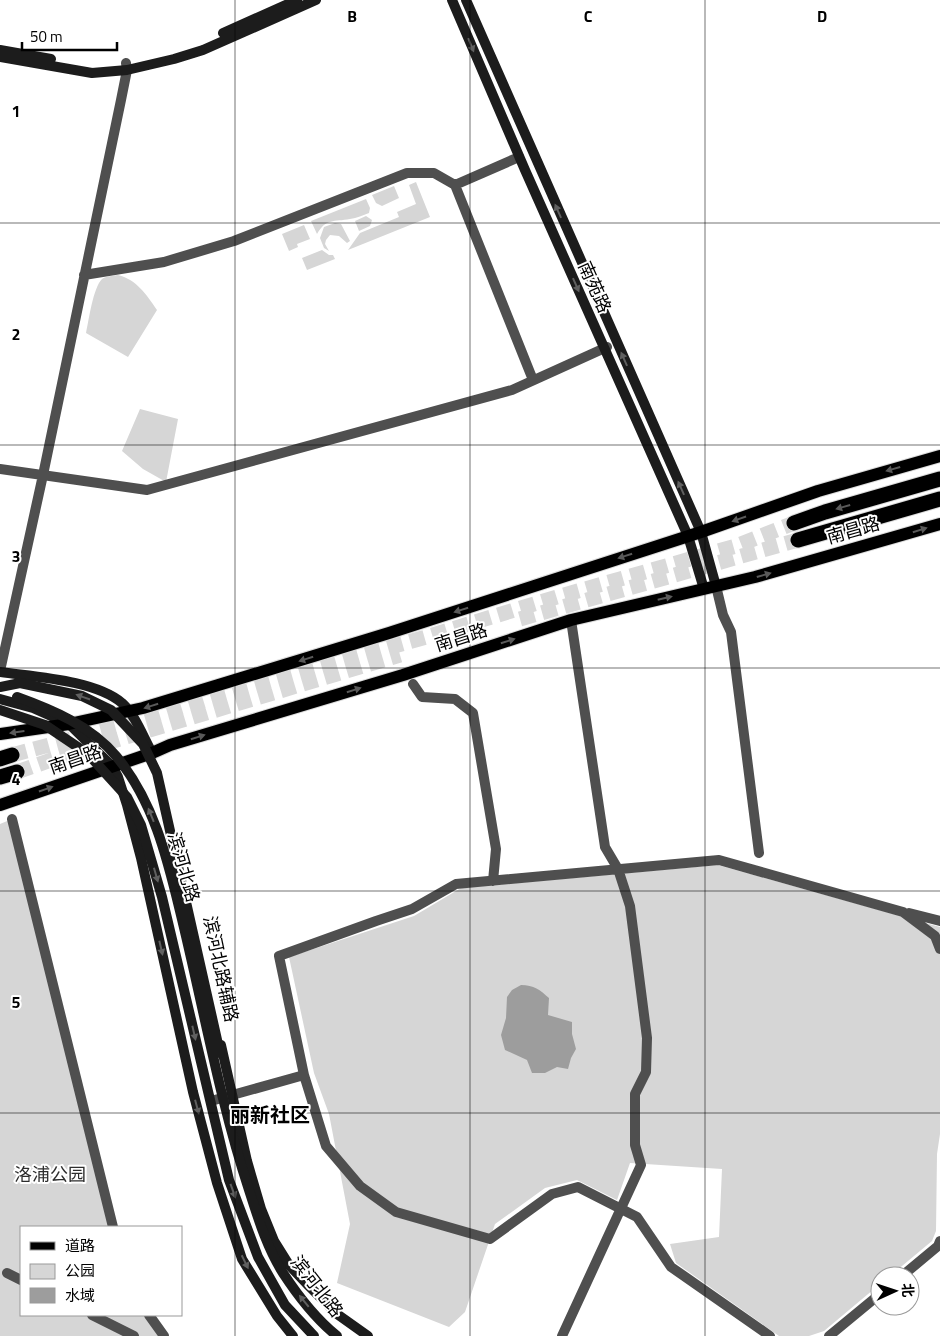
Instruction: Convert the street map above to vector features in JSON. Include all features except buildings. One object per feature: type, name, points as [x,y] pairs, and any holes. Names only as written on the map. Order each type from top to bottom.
[{"type":"highway","name":"南昌路","points":[[794,523],[824,512],[940,479]]},
{"type":"highway","name":"南昌路","points":[[798,540],[940,498]]},
{"type":"highway","points":[[0,777],[17,772]]},
{"type":"main road","points":[[0,50],[93,66],[126,66],[200,44],[297,0]]},
{"type":"main road","points":[[0,57],[92,73],[174,59],[203,50],[316,0]]},
{"type":"main road","name":"南苑路","points":[[452,0],[519,157],[606,348],[695,534]]},
{"type":"main road","name":"南苑路","points":[[466,0],[695,534],[710,587]]},
{"type":"main road","name":"南昌路","points":[[0,734],[69,724],[129,712],[389,633],[695,534],[818,491],[940,456]]},
{"type":"main road","name":"南昌路","points":[[0,805],[152,753],[170,745],[403,675],[571,620],[774,572],[940,524]]},
{"type":"main road","name":"滨河北路辅路","points":[[0,671],[75,683],[108,694],[123,704],[135,720],[157,763],[178,848],[247,1161],[261,1209],[274,1241],[289,1265],[337,1314],[368,1336]]},
{"type":"main road","points":[[0,687],[20,683],[82,696],[111,710],[143,744],[157,773],[218,1045],[243,1172]]},
{"type":"main road","name":"滨河北路","points":[[0,694],[17,697],[46,707],[84,728],[115,755],[133,778],[152,814],[173,882],[194,965],[222,1093],[243,1172],[265,1238],[282,1273],[304,1302],[337,1336]]},
{"type":"main road","points":[[0,699],[33,708],[69,724],[112,766],[127,805],[141,858],[191,1083],[217,1183],[242,1259],[273,1309],[293,1336]]},
{"type":"main road","name":"滨河北路","points":[[0,710],[46,726],[88,754],[127,796],[141,825],[162,897],[230,1180],[258,1257],[285,1305],[314,1336]]},
{"type":"street","points":[[0,671],[43,475],[126,66]]},
{"type":"street","points":[[455,186],[519,157]]},
{"type":"street","points":[[84,275],[164,262],[234,242],[407,173],[434,173],[455,186],[533,380]]},
{"type":"street","points":[[0,469],[147,490],[512,390],[606,348]]},
{"type":"street","points":[[710,587],[731,632],[760,853]]},
{"type":"street","points":[[562,1336],[641,1165],[634,1144],[635,1094],[646,1072],[647,1038],[630,906],[618,869],[605,847],[571,620]]},
{"type":"street","points":[[413,684],[422,697],[455,699],[472,713],[496,849],[493,880]]},
{"type":"street","points":[[12,819],[113,1226]]},
{"type":"street","points":[[770,1336],[671,1267],[637,1218],[578,1187],[552,1194],[490,1239],[396,1212],[360,1186],[326,1146],[304,1075],[279,956],[412,910],[456,884],[719,860],[940,921]]},
{"type":"street","points":[[903,912],[935,936],[940,949]]},
{"type":"street","points":[[211,1101],[304,1075]]},
{"type":"street","points":[[914,1266],[938,1246],[940,1241]]},
{"type":"street","points":[[7,1273],[20,1280]]},
{"type":"street","points":[[829,1336],[870,1302]]},
{"type":"street","points":[[94,1316],[134,1336]]},
{"type":"street","points":[[150,1316],[164,1336]]},
{"type":"green space","points":[[416,182],[430,217],[348,250],[360,233],[399,217],[397,212],[416,204],[409,185]]},
{"type":"green space","points":[[394,186],[399,198],[382,206],[376,203],[372,195]]},
{"type":"green space","points":[[366,199],[370,208],[369,213],[353,219],[327,223],[317,234],[311,221]]},
{"type":"green space","points":[[366,216],[372,220],[370,226],[359,231],[355,221]]},
{"type":"green space","points":[[335,223],[341,224],[350,241],[347,243],[339,236],[330,235],[325,244],[329,251],[324,248],[320,238],[324,227]]},
{"type":"green space","points":[[304,225],[310,239],[297,244],[298,247],[289,251],[282,234]]},
{"type":"green space","points":[[322,250],[329,255],[333,255],[335,259],[307,270],[302,258]]},
{"type":"green space","points":[[118,275],[136,284],[157,310],[128,357],[86,333],[99,283],[104,278]]},
{"type":"green space","points":[[140,409],[178,419],[166,482],[143,469],[122,451]]},
{"type":"green space","name":"洛浦公园","points":[[12,819],[113,1226],[20,1226],[20,1316],[150,1316],[164,1336],[0,1336],[0,824]]},
{"type":"green space","points":[[718,865],[940,927],[940,1134],[937,1154],[936,1231],[932,1241],[902,1266],[870,1266],[870,1292],[824,1331],[809,1336],[779,1336],[676,1263],[670,1244],[719,1237],[722,1169],[630,1163],[617,1200],[577,1180],[545,1188],[495,1224],[465,1312],[449,1327],[337,1283],[350,1224],[329,1114],[314,1073],[289,957],[414,916],[461,888]]},
{"type":"water","points":[[521,985],[536,988],[549,998],[548,1015],[572,1022],[572,1034],[576,1049],[568,1069],[557,1067],[545,1073],[532,1073],[527,1060],[505,1050],[501,1035],[506,1018],[507,997],[512,990]]},
{"type":"tunnel","points":[[12,755],[131,723],[736,546],[794,523]]},
{"type":"tunnel","points":[[520,619],[798,540]]},
{"type":"tunnel","points":[[17,772],[136,734],[400,655]]},
{"type":"district","name":"丽新社区","points":[[270,1114]]}]
